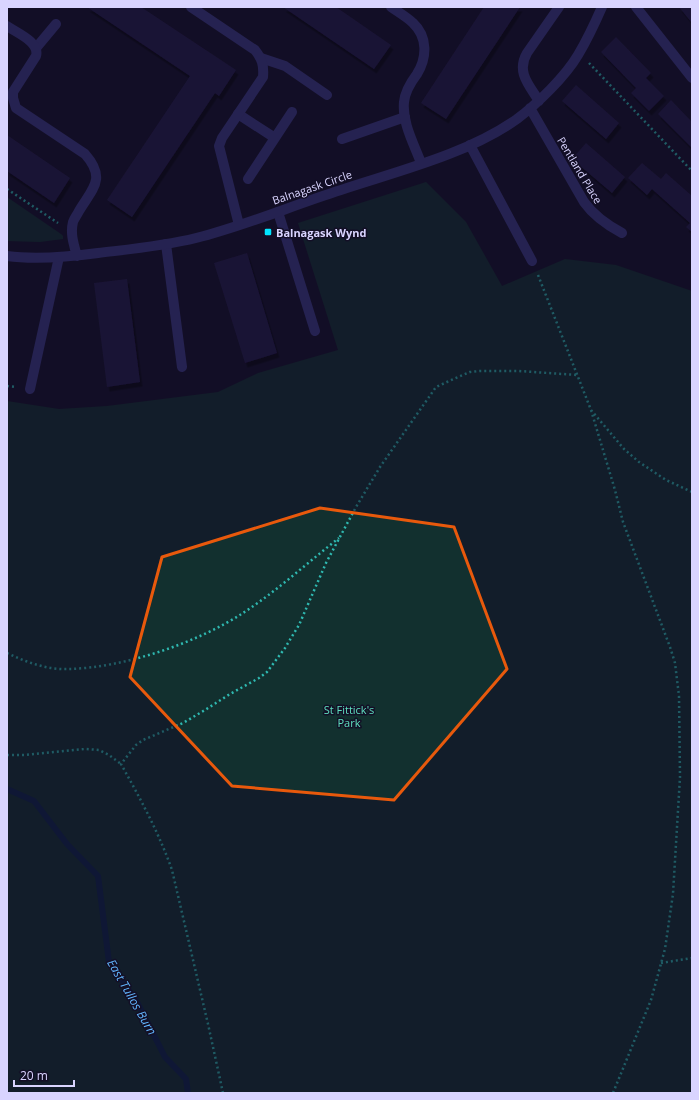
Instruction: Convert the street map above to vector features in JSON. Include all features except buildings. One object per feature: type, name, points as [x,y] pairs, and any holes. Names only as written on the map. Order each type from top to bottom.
[{"type":"street","points":[[191,7],[255,50],[261,58],[264,68],[263,77],[222,138],[219,146],[239,225]]},
{"type":"street","points":[[391,7],[413,23],[420,30],[424,40],[424,59],[420,69],[407,90],[404,99],[406,124],[421,163]]},
{"type":"street","points":[[539,101],[525,77],[522,68],[524,59],[559,7]]},
{"type":"street","name":"Balnagask Circle","points":[[7,256],[33,258],[77,256],[120,251],[196,238],[278,212],[486,139],[517,119],[539,101],[565,72],[579,53],[602,7]]},
{"type":"street","points":[[636,7],[692,78]]},
{"type":"street","points":[[36,48],[56,24]]},
{"type":"street","points":[[7,26],[34,44],[36,48],[36,56],[13,92],[16,108]]},
{"type":"street","points":[[261,58],[285,66],[327,95]]},
{"type":"street","points":[[7,102],[85,154],[91,160],[96,173],[96,186],[73,221],[72,232],[77,256]]},
{"type":"street","name":"Pentland Place","points":[[530,108],[584,202],[599,219],[622,233]]},
{"type":"street","points":[[248,179],[292,112]]},
{"type":"street","points":[[238,114],[275,138]]},
{"type":"street","points":[[342,139],[405,117]]},
{"type":"street","points":[[470,145],[532,261]]},
{"type":"street","points":[[278,212],[315,331]]},
{"type":"street","points":[[166,244],[182,367]]},
{"type":"street","points":[[30,389],[59,256]]},
{"type":"path","points":[[579,53],[692,171]]},
{"type":"path","points":[[7,188],[72,232]]},
{"type":"path","points":[[532,261],[591,410],[623,522],[670,647],[676,674],[680,770],[673,894],[665,949],[651,1000],[613,1093]]},
{"type":"path","points":[[121,764],[136,745],[143,740],[200,713],[267,672],[285,648],[299,625],[339,537],[380,467],[436,387],[470,372],[480,371],[519,371],[577,374]]},
{"type":"path","points":[[591,410],[619,443],[639,462],[666,480],[692,492]]},
{"type":"path","points":[[7,654],[37,664],[68,670],[113,664],[163,650],[214,629],[243,613],[280,586],[339,537]]},
{"type":"path","points":[[7,755],[24,755],[85,749],[99,750],[121,764],[153,823],[172,870],[208,1024],[222,1093]]},
{"type":"path","points":[[661,963],[692,958]]},
{"type":"highlighted area","points":[[320,508],[454,527],[507,669],[394,800],[232,786],[130,677],[162,557]]},
{"type":"green space","name":"St Fittick's Park","points":[[426,182],[466,222],[502,286],[565,259],[616,265],[692,291],[692,1093],[7,1093],[7,401],[59,409],[107,406],[218,392],[258,373],[338,350],[298,223]]},
{"type":"green space","points":[[7,197],[61,234],[63,239],[40,242],[7,241]]},
{"type":"waterway","name":"East Tullos Burn","points":[[7,789],[34,801],[67,844],[98,876],[109,962],[137,1002],[165,1057],[186,1079],[188,1093]]},
{"type":"place","name":"Balnagask Wynd","points":[[268,232]]}]
